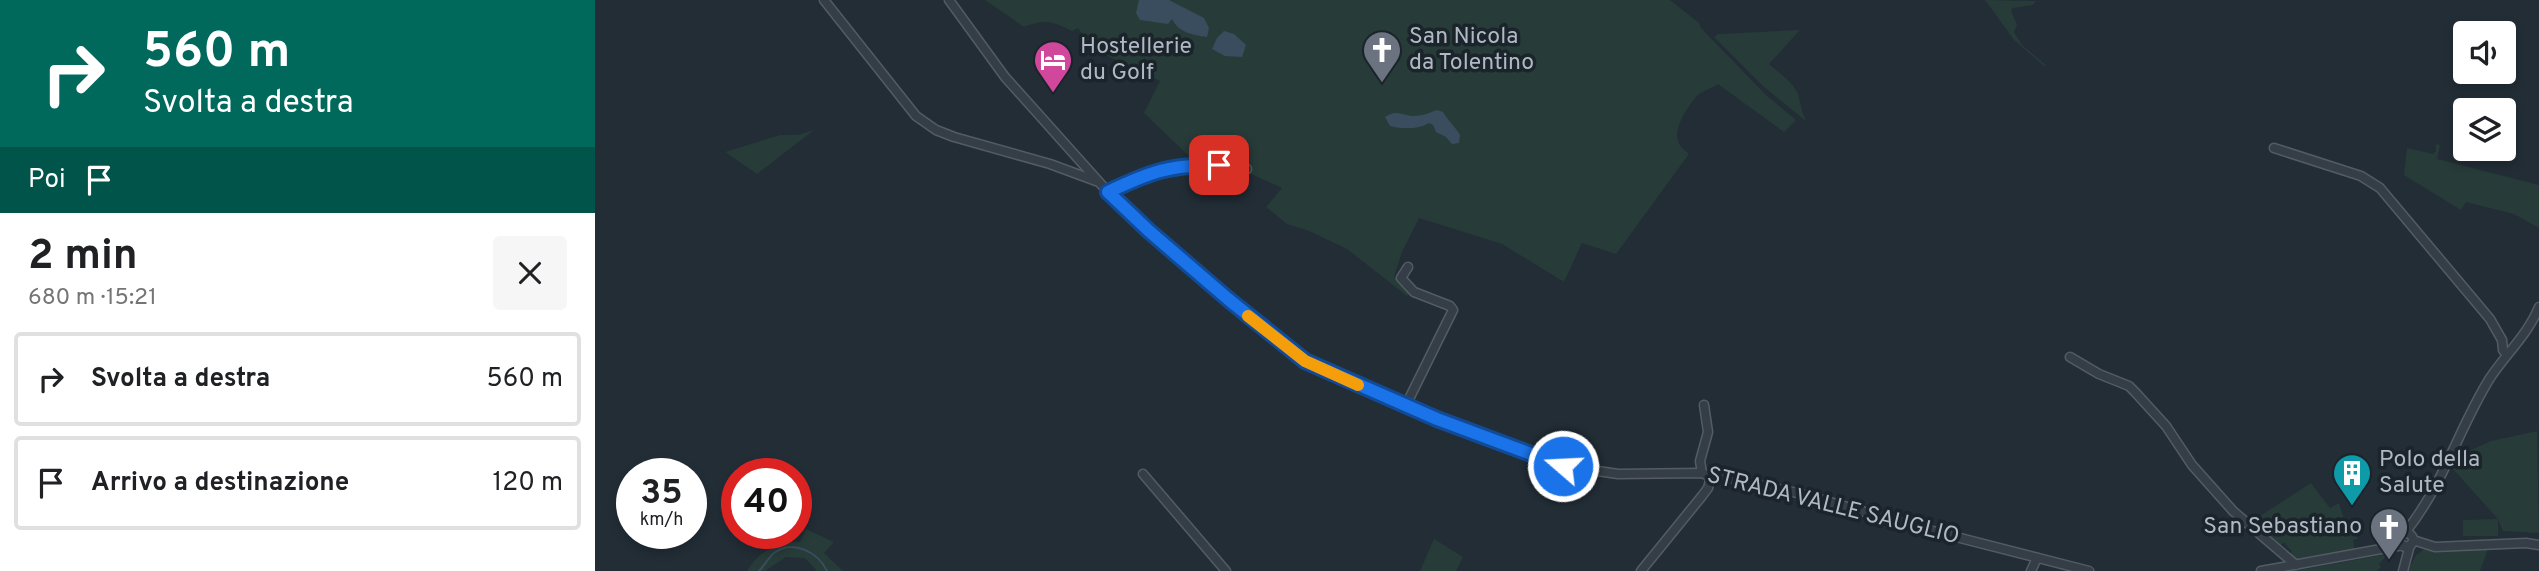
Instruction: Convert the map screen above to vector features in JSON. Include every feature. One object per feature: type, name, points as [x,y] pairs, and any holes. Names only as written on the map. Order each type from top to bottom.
[{"type":"street","points":[[824,0],[916,116],[936,130],[1050,164],[1099,182]]},
{"type":"street","name":"STRADA VALLE SAUGLIO","points":[[950,0],[1005,77],[1108,192],[1228,299],[1305,361],[1508,447],[1563,466],[1618,474],[1724,477],[1802,494],[2089,571]]},
{"type":"street","points":[[2274,148],[2361,176],[2380,188],[2490,319],[2507,355]]},
{"type":"street","points":[[1108,192],[1148,173],[1184,165],[1219,165],[1247,169]]},
{"type":"street","points":[[1406,405],[1453,310],[1450,306],[1414,292],[1401,278],[1408,267]]},
{"type":"street","points":[[2403,571],[2407,543],[2414,524],[2451,458],[2490,379],[2533,322],[2539,307]]},
{"type":"street","points":[[2070,357],[2099,374],[2129,386],[2166,426],[2192,465],[2233,511],[2296,565]]},
{"type":"street","points":[[1641,571],[1708,488],[1707,475],[1700,461],[1708,432],[1704,405]]},
{"type":"street","points":[[1143,474],[1226,571]]},
{"type":"street","points":[[2261,571],[2390,549],[2407,543],[2435,547],[2526,543],[2539,545]]},
{"type":"street","points":[[2031,571],[2037,558]]},
{"type":"green space","points":[[985,0],[1670,0],[1699,23],[1766,95],[1796,120],[1784,132],[1718,84],[1700,94],[1686,110],[1678,130],[1679,143],[1689,154],[1616,254],[1582,243],[1564,282],[1502,244],[1419,218],[1402,252],[1394,277],[1410,292],[1407,296],[1347,249],[1287,224],[1266,207],[1282,188],[1249,173],[1247,164],[1195,162],[1144,113],[1160,81],[1108,56],[1092,55],[1078,28],[1072,31],[1043,22],[1024,27]]},
{"type":"green space","points":[[1985,0],[2036,1],[2033,5],[2011,10],[2017,25],[2014,32],[2022,45],[2047,66],[2014,40]]},
{"type":"green space","points":[[1800,30],[1769,64],[1796,90],[1807,122],[1763,86],[1714,37],[1718,34]]},
{"type":"green space","points":[[814,130],[757,174],[725,152],[780,135],[798,135]]},
{"type":"green space","points":[[2436,144],[2440,145],[2437,159],[2539,185],[2539,228],[2514,214],[2466,202],[2461,210],[2404,175],[2407,148],[2433,154]]},
{"type":"green space","points":[[2537,431],[2539,533],[2503,531],[2498,519],[2453,469],[2460,455],[2491,441]]},
{"type":"green space","points":[[2311,483],[2330,508],[2339,503],[2346,526],[2360,522],[2356,529],[2357,539],[2353,540],[2355,550],[2297,562],[2284,542],[2279,547],[2253,523]]},
{"type":"green space","points":[[2498,519],[2498,536],[2463,536],[2463,520]]},
{"type":"green space","points":[[812,532],[834,542],[824,553],[843,571],[817,571],[805,558],[786,557],[765,571],[747,571],[769,549],[812,549]]},
{"type":"green space","points":[[1434,539],[1463,557],[1456,571],[1420,571]]},
{"type":"green space","points":[[2424,549],[2436,552],[2488,549],[2480,571],[2408,571],[2416,555]]},
{"type":"green space","points":[[2388,554],[2379,564],[2381,567],[2377,571],[2294,571]]},
{"type":"water","points":[[1139,0],[1169,0],[1204,18],[1209,28],[1207,37],[1182,30],[1172,19],[1168,24],[1140,20],[1136,13]]},
{"type":"water","points":[[1224,31],[1234,34],[1246,45],[1242,57],[1225,56],[1212,49]]},
{"type":"water","points":[[1437,110],[1443,112],[1460,135],[1459,143],[1452,144],[1429,123],[1415,128],[1400,128],[1390,126],[1385,117],[1396,113],[1413,116]]},
{"type":"waterway","points":[[759,571],[774,553],[789,547],[811,553],[827,571]]},
{"type":"slow traffic","points":[[1248,316],[1305,361],[1358,385]]},
{"type":"place","name":"San Nicola da Tolentino","points":[[1382,84]]},
{"type":"place","name":"Hostellerie du Golf","points":[[1053,94]]},
{"type":"place","name":"Polo della Salute","points":[[2352,507]]},
{"type":"place","name":"San Sebastiano","points":[[2389,561]]},
{"type":"route","points":[[1219,165],[1184,165],[1148,173],[1108,192],[1228,299],[1305,361],[1437,419],[1563,466]]}]
